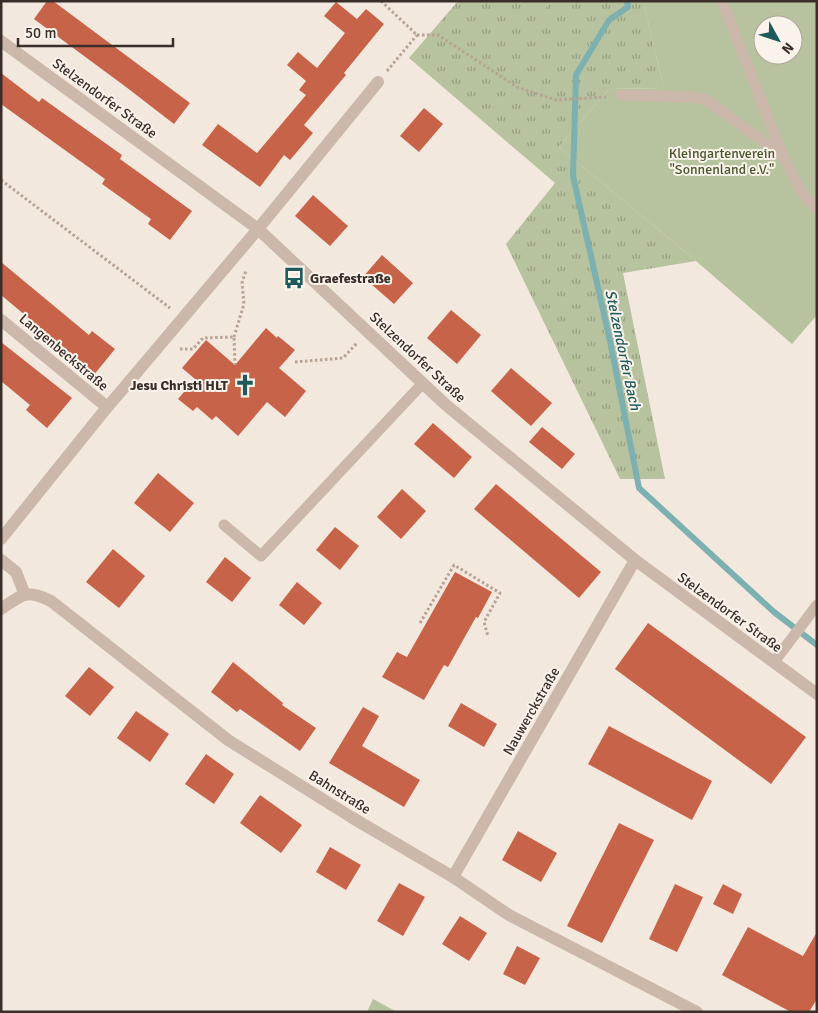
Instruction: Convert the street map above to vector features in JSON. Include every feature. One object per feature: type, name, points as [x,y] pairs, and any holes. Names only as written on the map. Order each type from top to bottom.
[{"type":"street","name":"Stelzendorfer Straße","points":[[1,41],[258,229],[446,405],[635,560],[817,694]]},
{"type":"street","points":[[1,539],[107,407],[258,229],[378,82]]},
{"type":"street","name":"Langenbeckstraße","points":[[1,320],[107,407]]},
{"type":"street","points":[[1,560],[16,572],[25,595],[1,608]]},
{"type":"street","name":"Nauwerckstraße","points":[[453,877],[635,560]]},
{"type":"street","name":"Bahnstraße","points":[[25,595],[36,594],[51,601],[228,740],[350,817],[453,877],[509,915],[697,1012]]},
{"type":"lane","points":[[722,1],[783,156],[804,194],[817,209]]},
{"type":"lane","points":[[621,95],[705,99],[783,156]]},
{"type":"lane","points":[[224,525],[261,556],[423,383]]},
{"type":"lane","points":[[774,662],[817,605]]},
{"type":"path","points":[[381,1],[417,35],[438,35],[517,88],[556,100],[621,95]]},
{"type":"path","points":[[378,82],[417,35]]},
{"type":"path","points":[[1,180],[182,317]]},
{"type":"path","points":[[234,364],[234,337],[244,304],[242,283],[248,265]]},
{"type":"path","points":[[295,362],[343,358],[367,331]]},
{"type":"path","points":[[180,349],[193,349],[203,338],[234,337]]},
{"type":"path","points":[[420,623],[454,565],[500,593],[484,622],[488,636]]},
{"type":"green space","points":[[458,1],[520,1],[535,16],[553,1],[643,1],[664,88],[609,89],[559,147],[696,261],[623,273],[665,479],[620,479],[506,244],[555,183],[409,58]]},
{"type":"green space","points":[[520,1],[553,1],[535,17]]},
{"type":"green space","name":"Kleingartenverein \"Sonnenland e.V.\"","points":[[643,1],[817,1],[817,315],[792,344],[559,147],[609,89],[664,88]]},
{"type":"green space","points":[[373,999],[397,1012],[367,1012]]},
{"type":"building","points":[[47,1],[53,1],[190,103],[174,124],[34,19]]},
{"type":"building","points":[[336,2],[357,19],[366,9],[384,24],[344,73],[346,75],[304,125],[313,133],[290,160],[284,155],[260,187],[202,145],[218,124],[257,153],[306,95],[299,90],[306,81],[287,65],[298,52],[317,68],[345,33],[324,16]]},
{"type":"building","points":[[1,73],[39,102],[42,98],[122,155],[120,159],[192,211],[170,240],[148,224],[151,219],[102,184],[105,179],[1,104]]},
{"type":"building","points":[[424,108],[443,124],[419,152],[400,136]]},
{"type":"building","points":[[313,195],[348,226],[330,246],[295,216]]},
{"type":"building","points":[[382,255],[413,283],[394,304],[363,277]]},
{"type":"building","points":[[1,262],[89,335],[92,331],[115,349],[93,376],[71,357],[73,355],[1,295]]},
{"type":"building","points":[[451,310],[481,335],[457,364],[427,338]]},
{"type":"building","name":"Jesu Christi HLT","points":[[266,328],[295,350],[279,368],[306,391],[285,417],[267,402],[238,436],[216,416],[212,420],[197,407],[193,411],[178,399],[195,379],[182,368],[206,340],[235,365]]},
{"type":"building","points":[[1,342],[72,398],[47,428],[26,410],[30,405],[1,381]]},
{"type":"building","points":[[511,368],[552,403],[531,426],[491,391]]},
{"type":"building","points":[[433,423],[472,457],[454,478],[414,444]]},
{"type":"building","points":[[542,427],[575,454],[562,469],[529,442]]},
{"type":"building","points":[[158,473],[194,503],[170,532],[134,503]]},
{"type":"building","points":[[496,484],[601,572],[579,598],[474,509]]},
{"type":"building","points":[[402,489],[426,511],[401,539],[377,517]]},
{"type":"building","points":[[335,527],[359,546],[340,570],[316,550]]},
{"type":"building","points":[[113,549],[145,576],[119,608],[86,582]]},
{"type":"building","points":[[225,557],[251,578],[232,602],[206,582]]},
{"type":"building","points":[[455,572],[492,592],[448,667],[444,665],[424,700],[382,677],[397,652],[407,657]]},
{"type":"building","points":[[297,582],[322,603],[304,625],[279,605]]},
{"type":"building","points":[[648,623],[806,737],[771,784],[615,669]]},
{"type":"building","points":[[233,662],[283,703],[282,705],[316,728],[300,751],[240,709],[237,712],[211,692]]},
{"type":"building","points":[[89,667],[114,687],[90,716],[65,696]]},
{"type":"building","points":[[461,703],[497,724],[484,747],[448,726]]},
{"type":"building","points":[[363,707],[379,716],[362,746],[420,780],[404,807],[329,763]]},
{"type":"building","points":[[136,711],[169,734],[150,762],[117,738]]},
{"type":"building","points":[[609,726],[712,781],[692,820],[588,764]]},
{"type":"building","points":[[206,754],[234,774],[214,804],[185,784]]},
{"type":"building","points":[[260,795],[302,825],[281,853],[240,823]]},
{"type":"building","points":[[619,823],[654,840],[602,943],[567,926]]},
{"type":"building","points":[[518,831],[557,853],[541,882],[502,860]]},
{"type":"building","points":[[330,847],[361,865],[346,890],[316,872]]},
{"type":"building","points":[[399,883],[425,897],[403,936],[377,921]]},
{"type":"building","points":[[675,884],[703,897],[677,952],[649,939]]},
{"type":"building","points":[[723,884],[742,894],[733,914],[713,904]]},
{"type":"building","points":[[460,916],[487,933],[469,961],[442,944]]},
{"type":"building","points":[[748,927],[803,956],[817,932],[817,999],[809,1012],[791,1012],[722,975]]},
{"type":"building","points":[[517,946],[540,958],[525,985],[503,974]]},
{"type":"waterway","name":"Stelzendorfer Bach","points":[[627,1],[628,7],[609,20],[576,75],[573,176],[610,341],[639,488],[774,612],[817,645]]},
{"type":"place","name":"Graefestraße","points":[[294,278]]},
{"type":"place","name":"Jesu Christi HLT","points":[[245,385]]}]
